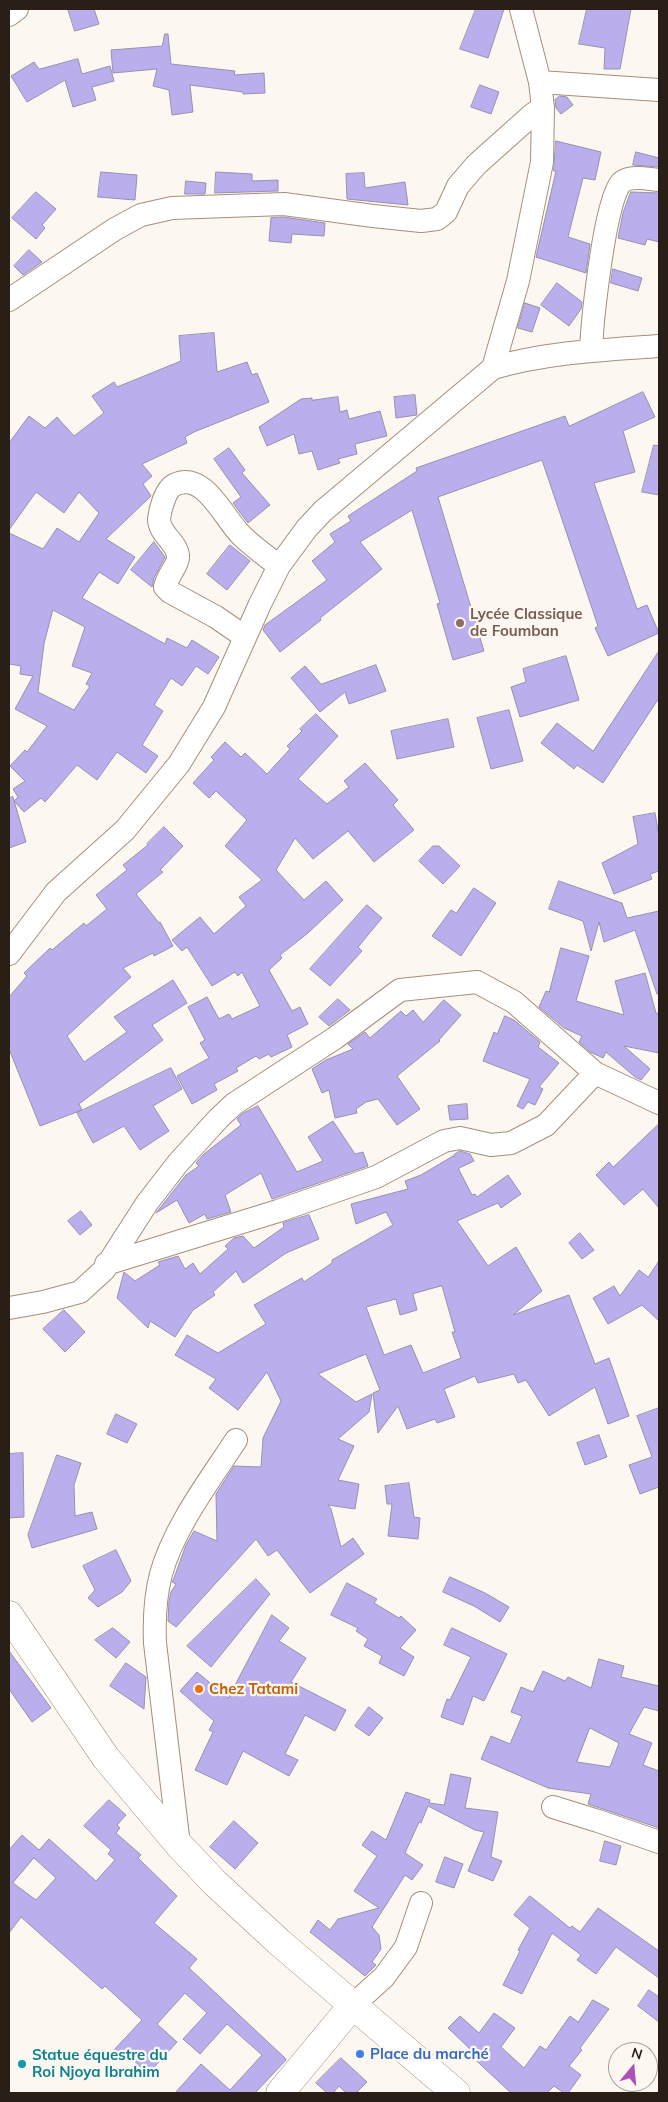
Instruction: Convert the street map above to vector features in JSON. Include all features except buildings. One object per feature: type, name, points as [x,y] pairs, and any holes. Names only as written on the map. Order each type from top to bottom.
[{"type":"main road","points":[[9,1615],[106,1758],[179,1845],[215,1883],[279,1942],[456,2093]]},
{"type":"main road","points":[[280,2093],[352,2006]]},
{"type":"street","points":[[9,15],[17,9]]},
{"type":"street","points":[[494,368],[518,281],[542,162],[543,108],[540,82],[521,9]]},
{"type":"street","points":[[540,82],[659,90]]},
{"type":"street","points":[[9,300],[115,229],[141,215],[172,208],[284,204],[421,221],[437,219],[446,212],[458,186],[476,165],[527,119],[543,108]]},
{"type":"street","points":[[591,351],[594,305],[608,220],[617,186],[624,180],[634,178],[659,180]]},
{"type":"street","points":[[9,954],[56,892],[125,830],[179,764],[214,707],[245,636],[279,566],[307,528],[323,511],[494,368],[514,361],[591,351],[659,346]]},
{"type":"street","points":[[245,636],[170,592],[165,587],[167,577],[178,561],[178,554],[161,528],[159,520],[164,499],[171,486],[181,482],[198,484],[206,490],[242,536],[279,566]]},
{"type":"street","points":[[9,1308],[43,1302],[80,1292],[104,1270],[106,1264],[147,1203],[178,1163],[218,1119],[234,1104],[335,1038],[400,990],[477,982],[514,1002],[595,1072],[659,1103]]},
{"type":"street","points":[[106,1264],[278,1211],[376,1177],[444,1141],[460,1138],[490,1145],[511,1143],[546,1125],[595,1072]]},
{"type":"street","points":[[179,1845],[155,1642],[154,1610],[161,1574],[172,1544],[236,1440]]},
{"type":"street","points":[[553,1807],[659,1842]]},
{"type":"street","points":[[352,2006],[384,1977],[406,1947],[421,1902]]},
{"type":"place","name":"Lycée Classique de Foumban","points":[[460,623]]},
{"type":"place","name":"Chez Tatami","points":[[199,1689]]},
{"type":"place","name":"Place du marché","points":[[360,2054]]},
{"type":"place","name":"Statue équestre du Roi Njoya Ibrahim","points":[[22,2064]]}]
